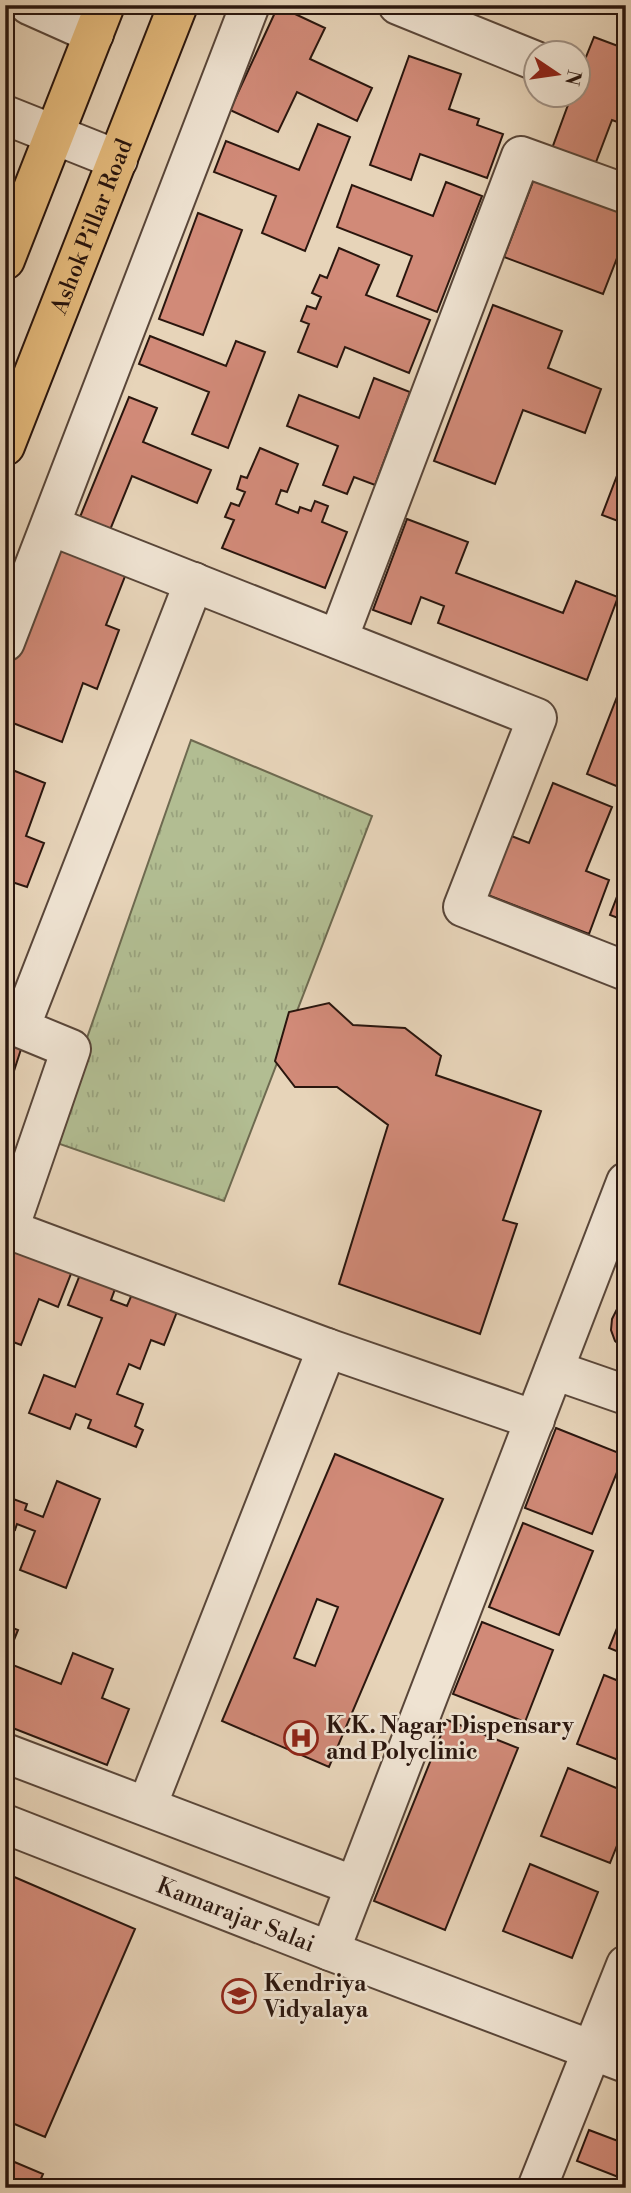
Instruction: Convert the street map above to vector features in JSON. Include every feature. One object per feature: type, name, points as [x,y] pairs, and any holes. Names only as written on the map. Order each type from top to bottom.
[{"type":"main road","name":"Ashok Pillar Road","points":[[5,446],[178,5]]},
{"type":"main road","points":[[5,260],[100,19]]},
{"type":"street","points":[[29,5],[100,19]]},
{"type":"street","points":[[5,642],[250,5]]},
{"type":"street","points":[[398,5],[522,55]]},
{"type":"street","points":[[5,115],[118,160]]},
{"type":"street","points":[[338,639],[520,156],[626,194]]},
{"type":"street","points":[[51,526],[537,718],[463,907],[626,971]]},
{"type":"street","points":[[194,582],[20,1028],[71,1049],[7,1229],[327,1348],[535,1420]]},
{"type":"street","points":[[330,1951],[626,1182]]},
{"type":"street","points":[[148,1806],[327,1348]]},
{"type":"street","points":[[554,1370],[626,1395]]},
{"type":"street","points":[[5,1753],[355,1886]]},
{"type":"street","name":"Kamarajar Salai","points":[[5,1824],[609,2057]]},
{"type":"street","points":[[537,2188],[609,2057],[626,1965]]},
{"type":"green space","points":[[191,740],[372,816],[224,1201],[51,1141]]},
{"type":"building","points":[[278,6],[325,28],[310,59],[372,88],[357,121],[297,92],[278,132],[230,110]]},
{"type":"building","points":[[594,37],[626,49],[626,74],[621,85],[626,87],[626,125],[612,120],[593,170],[550,154],[567,108],[592,108]]},
{"type":"building","points":[[409,56],[461,74],[449,109],[479,119],[477,125],[503,134],[487,178],[420,154],[411,180],[370,165]]},
{"type":"building","points":[[318,124],[350,137],[305,251],[262,233],[276,196],[214,172],[226,141],[299,170]]},
{"type":"building","points":[[534,179],[626,213],[626,235],[603,294],[504,257]]},
{"type":"building","points":[[446,182],[482,196],[437,312],[397,296],[412,256],[337,227],[352,185],[433,216]]},
{"type":"building","points":[[198,213],[242,230],[203,335],[159,319]]},
{"type":"building","points":[[339,248],[379,265],[366,295],[430,320],[409,373],[345,347],[337,367],[298,352],[309,324],[301,321],[307,306],[316,309],[321,297],[312,293],[320,275],[327,278]]},
{"type":"building","points":[[493,305],[562,331],[548,368],[601,389],[585,433],[523,410],[495,484],[434,461]]},
{"type":"building","points":[[150,336],[226,366],[236,341],[265,352],[228,448],[192,434],[209,392],[139,364]]},
{"type":"building","points":[[374,378],[410,392],[375,485],[354,477],[347,494],[323,485],[338,446],[287,426],[299,395],[359,418]]},
{"type":"building","points":[[129,397],[157,408],[143,442],[211,470],[197,503],[132,476],[110,530],[80,517]]},
{"type":"building","points":[[260,448],[298,464],[287,492],[281,490],[276,504],[298,513],[300,507],[311,511],[315,501],[328,506],[322,522],[347,532],[325,588],[222,548],[234,520],[225,517],[231,503],[239,506],[245,492],[237,489],[241,476],[247,478]]},
{"type":"building","points":[[626,452],[626,524],[602,515]]},
{"type":"building","points":[[407,519],[468,542],[456,573],[563,613],[576,581],[618,597],[587,680],[438,623],[444,606],[421,597],[411,624],[373,610]]},
{"type":"building","points":[[59,540],[129,566],[106,625],[119,630],[97,689],[83,683],[62,742],[5,720],[5,680]]},
{"type":"building","points":[[624,679],[626,680],[626,790],[587,774]]},
{"type":"building","points":[[5,767],[45,783],[26,836],[44,843],[27,887],[12,882],[5,901]]},
{"type":"building","points":[[553,783],[612,807],[586,871],[609,880],[589,934],[480,892],[504,833],[529,843]]},
{"type":"building","points":[[626,873],[626,921],[610,915]]},
{"type":"building","points":[[329,1003],[353,1025],[405,1028],[441,1056],[436,1075],[541,1111],[503,1220],[517,1224],[480,1334],[339,1284],[388,1125],[337,1087],[295,1087],[275,1061],[289,1012]]},
{"type":"building","points":[[5,1041],[22,1046],[5,1099]]},
{"type":"building","points":[[5,1233],[76,1261],[58,1307],[39,1299],[21,1345],[5,1339]]},
{"type":"building","points":[[83,1267],[118,1281],[111,1300],[127,1306],[135,1287],[180,1304],[164,1345],[151,1340],[140,1369],[129,1364],[117,1394],[143,1404],[135,1426],[143,1430],[136,1447],[88,1428],[91,1420],[76,1414],[70,1429],[29,1413],[44,1375],[75,1387],[102,1318],[68,1305]]},
{"type":"building","points":[[625,1301],[626,1351],[615,1341],[611,1330],[612,1319]]},
{"type":"building","points":[[556,1428],[624,1455],[592,1534],[525,1508]]},
{"type":"building","points":[[335,1454],[443,1499],[329,1767],[222,1721]],"holes":[[[317,1599],[338,1607],[315,1666],[294,1658]]]},
{"type":"building","points":[[57,1481],[100,1499],[66,1588],[20,1570],[35,1531],[17,1524],[15,1530],[5,1526],[5,1496],[27,1504],[25,1510],[43,1517]]},
{"type":"building","points":[[523,1523],[593,1551],[559,1635],[489,1607]]},
{"type":"building","points":[[626,1606],[626,1655],[609,1648]]},
{"type":"building","points":[[482,1622],[553,1650],[525,1722],[453,1694]]},
{"type":"building","points":[[5,1625],[18,1630],[5,1662]]},
{"type":"building","points":[[73,1653],[113,1669],[102,1698],[129,1709],[107,1765],[5,1725],[5,1662],[61,1684]]},
{"type":"building","points":[[604,1675],[626,1684],[626,1763],[577,1744]]},
{"type":"building","points":[[447,1720],[518,1748],[445,1930],[374,1901]]},
{"type":"building","points":[[568,1768],[626,1792],[626,1823],[610,1863],[541,1836]]},
{"type":"building","points":[[530,1864],[598,1892],[572,1958],[503,1931]]},
{"type":"building","points":[[5,1873],[135,1929],[45,2137],[5,2120]]},
{"type":"building","points":[[589,2130],[626,2144],[626,2180],[577,2161]]},
{"type":"building","points":[[5,2158],[43,2174],[37,2188],[5,2188]]},
{"type":"place","name":"K.K. Nagar Dispensary and Polyclinic","points":[[301,1738]]},
{"type":"place","name":"Kendriya Vidyalaya","points":[[239,1996]]}]
